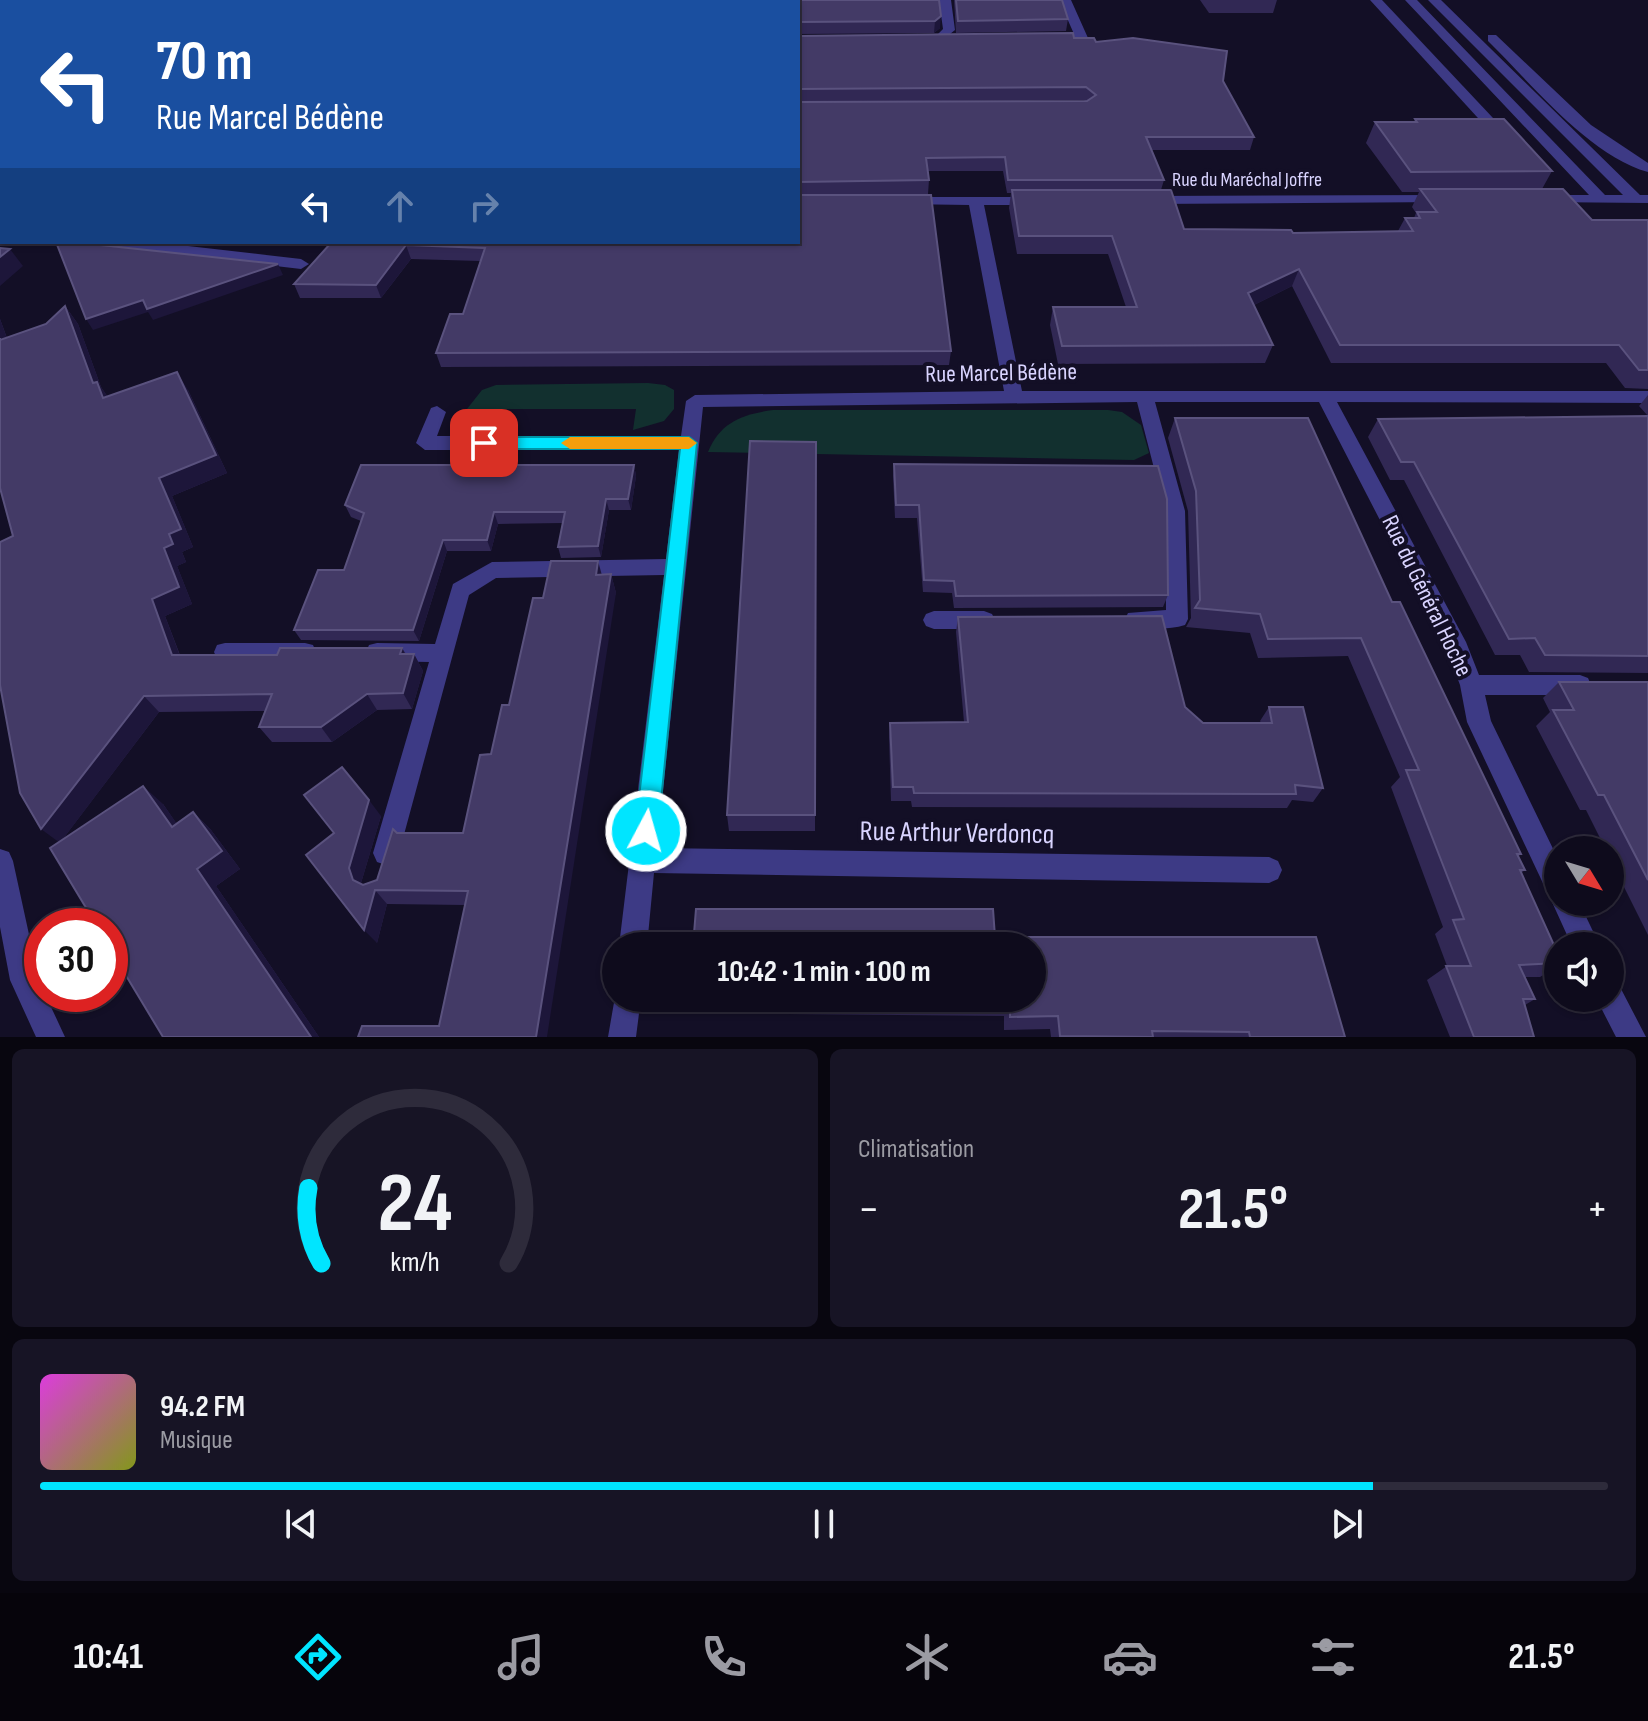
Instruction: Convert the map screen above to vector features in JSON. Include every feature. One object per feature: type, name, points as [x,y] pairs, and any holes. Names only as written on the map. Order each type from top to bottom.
[{"type":"street","points":[[945,0],[949,30],[935,40],[956,38]]},
{"type":"street","points":[[1050,38],[1082,38],[1065,0]]},
{"type":"street","points":[[1376,0],[1517,152]]},
{"type":"street","points":[[1411,0],[1601,199]]},
{"type":"street","points":[[1434,0],[1642,199]]},
{"type":"street","points":[[1451,0],[1591,131],[1631,161],[1648,168]]},
{"type":"street","points":[[1528,199],[1554,193],[1601,199],[1642,199]]},
{"type":"street","name":"Rue du Maréchal Joffre","points":[[1134,200],[1465,199]]},
{"type":"street","points":[[887,201],[1055,201]]},
{"type":"street","points":[[976,201],[1014,397]]},
{"type":"street","points":[[131,244],[301,264]]},
{"type":"street","points":[[1116,620],[1177,619],[1175,511],[1144,396]]},
{"type":"street","name":"Rue Marcel Bédène","points":[[689,443],[695,401],[1144,396],[1648,397]]},
{"type":"street","name":"Rue du Général Hoche","points":[[1325,396],[1458,649],[1471,685],[1479,722],[1544,858]]},
{"type":"street","points":[[437,412],[425,443],[689,443],[635,932]]},
{"type":"street","points":[[381,870],[460,590],[492,570],[676,567]]},
{"type":"street","points":[[934,620],[1009,620]]},
{"type":"street","points":[[225,652],[443,653]]},
{"type":"street","points":[[1471,685],[1604,685]]},
{"type":"street","name":"Rue Arthur Verdoncq","points":[[643,860],[1269,870]]},
{"type":"street","points":[[0,861],[24,980],[51,1037]]},
{"type":"street","points":[[622,1037],[625,1012]]},
{"type":"street","points":[[1618,1012],[1632,1037]]},
{"type":"green space","points":[[496,385],[665,385],[674,390],[674,409],[664,421],[633,430],[636,409],[498,409],[491,429],[470,418],[467,409],[482,390]]},
{"type":"green space","points":[[773,410],[1108,410],[1122,412],[1141,425],[1149,453],[1134,460],[708,452],[719,433],[734,421]]},
{"type":"building","points":[[800,0],[939,0],[941,16],[935,21],[800,22]]},
{"type":"building","points":[[956,0],[1062,0],[1068,19],[958,21]]},
{"type":"building","points":[[1073,33],[1074,38],[1094,38],[1096,42],[1133,38],[1227,51],[1223,81],[1254,137],[1146,137],[1164,180],[1008,180],[1005,157],[926,158],[929,180],[800,182],[800,102],[1087,101],[1096,95],[1086,87],[800,89],[800,36]]},
{"type":"building","points":[[1415,119],[1504,119],[1552,171],[1411,172],[1375,122],[1417,122]]},
{"type":"building","points":[[1420,189],[1563,189],[1592,220],[1648,220],[1648,370],[1639,370],[1619,345],[1340,345],[1299,269],[1248,293],[1273,345],[1062,346],[1053,307],[1137,307],[1112,236],[1019,236],[1012,190],[1171,190],[1184,229],[1291,230],[1293,233],[1413,231],[1405,218],[1420,218],[1417,212],[1437,212]]},
{"type":"building","points":[[800,195],[931,195],[951,351],[436,353],[450,314],[463,314],[485,248],[406,245],[376,285],[294,284],[330,244],[800,244]]},
{"type":"building","points":[[57,244],[91,244],[278,264],[147,309],[143,300],[86,319]]},
{"type":"building","points":[[0,248],[10,249],[0,257]]},
{"type":"building","points":[[65,306],[93,383],[97,382],[103,398],[177,372],[216,455],[159,478],[181,529],[169,534],[173,544],[164,548],[179,587],[152,599],[172,655],[277,655],[280,648],[402,648],[400,654],[414,654],[403,693],[367,694],[321,727],[259,727],[272,694],[144,696],[41,829],[20,793],[0,685],[0,542],[13,536],[0,488],[0,340],[46,324]]},
{"type":"building","points":[[1648,416],[1648,656],[1545,655],[1535,638],[1509,639],[1414,462],[1401,462],[1378,419]]},
{"type":"building","points":[[1175,418],[1308,418],[1392,602],[1400,602],[1521,854],[1517,854],[1525,870],[1520,870],[1548,932],[1544,932],[1544,964],[1519,965],[1535,999],[1523,999],[1534,1037],[1474,1037],[1446,966],[1471,966],[1453,920],[1464,919],[1406,770],[1419,770],[1361,638],[1268,639],[1260,614],[1195,608],[1200,600],[1196,491]]},
{"type":"building","points":[[750,441],[816,442],[815,815],[727,815]]},
{"type":"building","points":[[894,464],[1158,466],[1167,499],[1168,595],[956,596],[954,581],[924,580],[919,505],[896,505]]},
{"type":"building","points":[[361,465],[634,465],[628,499],[606,499],[598,546],[558,547],[565,512],[494,512],[487,540],[443,540],[413,630],[294,630],[318,570],[344,570],[364,513],[345,505]]},
{"type":"building","points":[[551,561],[598,561],[596,575],[611,574],[536,1037],[358,1037],[362,1026],[439,1026],[468,891],[375,890],[364,930],[306,855],[334,833],[304,795],[342,767],[369,800],[349,868],[353,880],[363,885],[377,880],[393,829],[397,833],[463,833],[480,755],[491,754],[502,705],[509,705],[533,598],[543,598]]},
{"type":"building","points":[[1162,616],[1185,707],[1203,723],[1272,723],[1269,707],[1303,707],[1323,788],[1295,785],[1296,794],[914,793],[913,787],[893,787],[890,723],[968,722],[958,617]]},
{"type":"building","points":[[1559,682],[1648,682],[1648,880],[1604,795],[1598,795],[1553,710],[1574,710]]},
{"type":"building","points":[[143,786],[172,827],[193,812],[222,851],[197,869],[311,1037],[163,1037],[128,979],[128,908],[86,908],[50,848]]},
{"type":"building","points":[[696,909],[993,909],[995,932],[694,932]]},
{"type":"building","points":[[1046,937],[1316,937],[1345,1037],[1250,1037],[1249,1032],[1152,1031],[1153,1037],[1060,1036],[1058,1016],[1010,1017],[1010,1012],[1046,1012]]},
{"type":"slow traffic","points":[[570,443],[689,443]]},
{"type":"route","points":[[484,443],[689,443],[646,831]]}]
